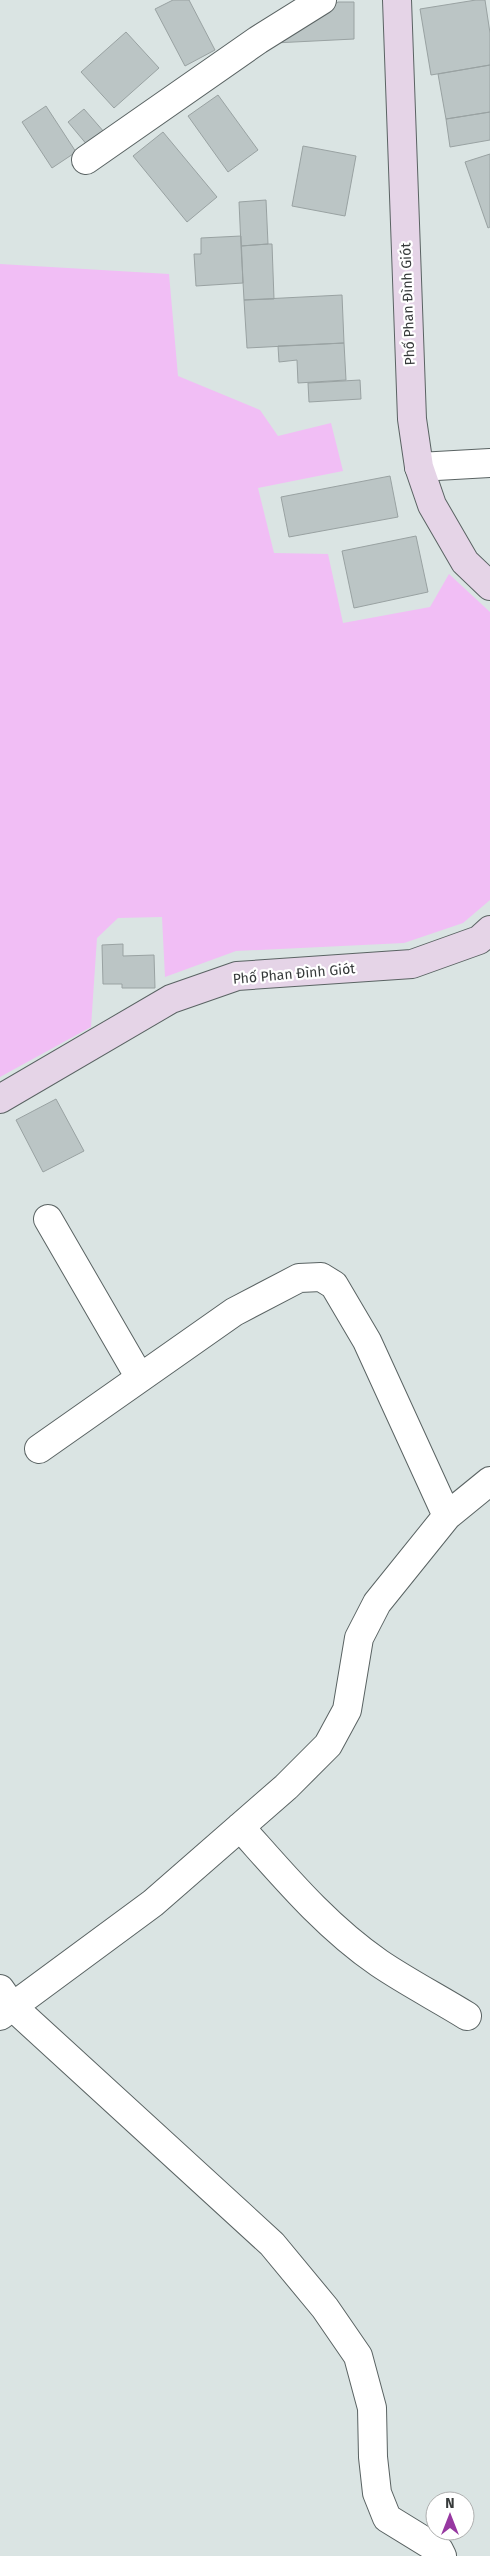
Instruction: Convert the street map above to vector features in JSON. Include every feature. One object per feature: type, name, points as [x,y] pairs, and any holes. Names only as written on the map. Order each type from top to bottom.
[{"type":"street","points":[[86,160],[258,40],[322,0]]},
{"type":"street","name":"Phố Phan Đình Giót","points":[[397,0],[412,419],[418,467],[432,505],[465,562],[490,586]]},
{"type":"street","points":[[418,467],[490,463]]},
{"type":"street","name":"Phố Phan Đình Giót","points":[[0,1099],[171,999],[228,979],[237,976],[412,964],[479,940],[490,930]]},
{"type":"street","points":[[48,1219],[140,1378]]},
{"type":"street","points":[[39,1449],[234,1312],[279,1286],[298,1278],[321,1277],[334,1285],[367,1341],[447,1516]]},
{"type":"street","points":[[442,2556],[439,2550],[387,2518],[377,2493],[373,2457],[372,2408],[358,2356],[324,2308],[272,2244],[4,2004],[153,1903],[286,1787],[328,1745],[347,1710],[359,1638],[377,1603],[447,1516],[490,1481]]},
{"type":"street","points":[[240,1827],[301,1896],[343,1934],[378,1962],[467,2016]]},
{"type":"shaded area","points":[[0,264],[169,274],[178,376],[260,410],[278,436],[331,423],[343,471],[258,488],[274,553],[328,554],[343,623],[430,607],[449,574],[490,612],[490,900],[463,923],[404,943],[236,951],[165,977],[162,917],[118,918],[97,938],[91,1027],[0,1077]]},
{"type":"building","points":[[173,0],[189,0],[215,50],[185,66],[155,9]]},
{"type":"building","points":[[485,0],[490,33],[490,65],[431,75],[420,9]]},
{"type":"building","points":[[338,2],[354,2],[354,39],[274,43]]},
{"type":"building","points":[[126,32],[159,68],[114,108],[81,72]]},
{"type":"building","points":[[490,65],[490,112],[446,119],[438,74]]},
{"type":"building","points":[[218,95],[258,150],[228,172],[188,116]]},
{"type":"building","points":[[46,106],[76,152],[52,168],[22,122]]},
{"type":"building","points":[[84,109],[105,133],[88,146],[68,122]]},
{"type":"building","points":[[490,112],[490,140],[450,147],[446,119]]},
{"type":"building","points":[[163,132],[217,197],[187,222],[133,156]]},
{"type":"building","points":[[303,146],[356,156],[345,216],[292,206]]},
{"type":"building","points":[[490,154],[490,227],[488,228],[465,162]]},
{"type":"building","points":[[266,200],[268,244],[241,246],[239,202]]},
{"type":"building","points":[[241,236],[243,283],[196,286],[194,254],[201,254],[201,238]]},
{"type":"building","points":[[272,244],[274,299],[244,300],[241,246]]},
{"type":"building","points":[[342,295],[344,343],[247,348],[244,300]]},
{"type":"building","points":[[344,343],[346,380],[298,383],[297,360],[279,362],[278,346]]},
{"type":"building","points":[[360,380],[361,399],[309,402],[308,383]]},
{"type":"building","points":[[390,476],[398,517],[289,537],[281,497]]},
{"type":"building","points":[[416,536],[428,592],[354,608],[342,551]]},
{"type":"building","points":[[123,944],[123,956],[154,955],[155,988],[122,988],[122,984],[103,984],[102,945]]},
{"type":"building","points":[[56,1099],[84,1151],[43,1172],[16,1120]]}]
